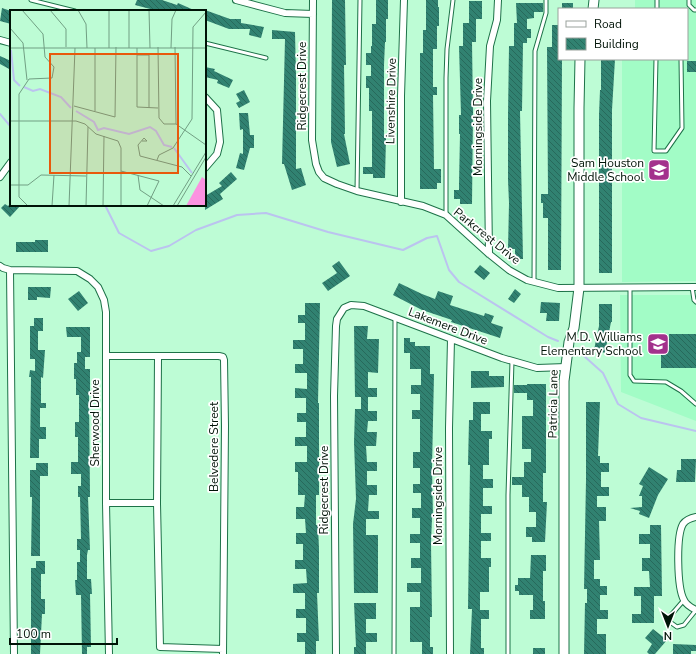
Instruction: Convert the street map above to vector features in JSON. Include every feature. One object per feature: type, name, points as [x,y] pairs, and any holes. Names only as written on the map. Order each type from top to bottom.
[{"type":"street","points":[[236,0],[285,13],[313,14]]},
{"type":"street","name":"Ridgecrest Drive","points":[[313,0],[312,140],[316,164],[319,172]]},
{"type":"street","name":"Livenshire Drive","points":[[401,202],[401,96],[404,0]]},
{"type":"street","name":"Morningside Drive","points":[[489,254],[488,94],[490,46],[497,20],[498,0]]},
{"type":"street","points":[[0,40],[10,43]]},
{"type":"street","name":"Patricia Lane","points":[[564,654],[564,381],[569,342],[574,328],[579,288],[580,60]]},
{"type":"street","points":[[206,98],[217,110],[220,142],[217,154],[206,167]]},
{"type":"street","points":[[0,177],[10,163]]},
{"type":"street","name":"Parkcrest Drive","points":[[319,172],[324,178],[357,191],[423,206],[446,215],[489,254],[509,270],[527,280],[558,288],[694,287]]},
{"type":"street","points":[[0,266],[10,270],[14,654]]},
{"type":"street","name":"Sherwood Drive","points":[[10,270],[77,271],[90,279],[98,288],[104,300],[106,312],[106,503],[109,654]]},
{"type":"street","name":"Lakemere Drive","points":[[336,326],[337,319],[344,308],[351,305],[364,306],[512,361],[537,368],[566,367]]},
{"type":"street","name":"Ridgecrest Drive","points":[[336,326],[334,396],[336,654]]},
{"type":"street","name":"Morningside Drive","points":[[450,654],[449,428],[451,339]]},
{"type":"street","name":"Belvedere Street","points":[[106,356],[219,356],[224,360],[225,426],[223,651]]},
{"type":"street","points":[[158,357],[157,503],[160,647],[223,651]]},
{"type":"street","points":[[106,503],[157,503]]},
{"type":"street","points":[[696,517],[688,519],[683,525],[678,543],[679,583],[684,600],[696,610]]},
{"type":"lane","points":[[31,0],[71,10]]},
{"type":"lane","points":[[357,191],[360,0]]},
{"type":"lane","points":[[446,215],[446,78],[453,0]]},
{"type":"lane","points":[[534,282],[535,51],[546,13],[546,0]]},
{"type":"lane","points":[[689,0],[690,5],[694,10],[696,10]]},
{"type":"lane","points":[[206,43],[266,58]]},
{"type":"lane","points":[[656,60],[654,151],[666,151],[682,128],[681,60]]},
{"type":"lane","points":[[694,287],[694,300],[696,302]]},
{"type":"lane","points":[[630,288],[630,375],[634,381],[666,382],[682,391],[696,404]]},
{"type":"lane","points":[[394,317],[394,654]]},
{"type":"lane","points":[[508,654],[508,495],[512,361]]},
{"type":"lane","points":[[684,600],[671,615],[670,622],[677,627],[684,625],[696,610]]},
{"type":"shaded area","name":"Sam Houston Middle School","points":[[635,0],[696,0],[696,281],[622,282],[622,60],[688,60],[688,8],[635,8]]},
{"type":"shaded area","name":"M.D. Williams Elementary School","points":[[620,295],[696,295],[696,421],[621,392]]},
{"type":"building","points":[[137,0],[162,0],[177,5],[178,3],[194,10],[154,10],[135,5]]},
{"type":"building","points":[[332,0],[345,0],[346,65],[344,65],[344,134],[350,164],[337,167],[331,142]]},
{"type":"building","points":[[376,0],[388,0],[384,65],[384,138],[386,138],[385,178],[373,178],[373,174],[363,174],[363,167],[372,167],[372,111],[369,111],[369,88],[366,88],[366,76],[371,76],[371,65],[366,65],[366,53],[371,53],[372,24],[376,24]]},
{"type":"building","points":[[426,0],[438,0],[439,7],[437,49],[433,49],[433,87],[437,87],[437,95],[433,95],[434,169],[441,169],[441,183],[437,183],[437,189],[420,189],[420,53],[423,53],[423,30],[426,30]]},
{"type":"building","points":[[469,1],[482,1],[482,19],[476,19],[476,42],[472,42],[472,204],[460,204],[460,199],[454,199],[454,190],[459,190],[459,115],[461,115],[459,46],[463,46],[463,23],[469,23]]},
{"type":"building","points":[[516,3],[543,3],[543,12],[534,12],[534,18],[527,19],[527,29],[531,29],[531,38],[527,38],[527,43],[523,43],[522,111],[520,111],[523,259],[515,259],[515,249],[508,249],[509,46],[514,46],[514,23],[517,23]]},
{"type":"building","points":[[562,3],[573,3],[573,8],[562,8]]},
{"type":"building","points":[[2,8],[10,11],[10,24],[0,21]]},
{"type":"building","points":[[206,10],[230,19],[241,19],[241,23],[264,27],[261,38],[249,35],[250,29],[229,29],[206,20]]},
{"type":"building","points":[[552,25],[558,25],[558,60],[562,60],[561,270],[548,270],[548,218],[543,218],[543,203],[541,203],[541,194],[548,194],[547,47],[552,47]]},
{"type":"building","points":[[272,30],[295,32],[296,169],[301,168],[306,185],[292,190],[284,164],[282,164],[285,39],[272,39]]},
{"type":"building","points":[[0,56],[10,61],[10,69],[0,64]]},
{"type":"building","points":[[601,60],[615,60],[612,110],[612,273],[599,273],[599,115]]},
{"type":"building","points":[[687,61],[696,61],[696,72],[687,72]]},
{"type":"building","points":[[206,67],[215,69],[214,71],[233,80],[229,88],[217,83],[218,80],[206,77]]},
{"type":"building","points":[[244,90],[250,102],[239,108],[236,103],[240,101],[236,94]]},
{"type":"building","points":[[239,113],[248,113],[250,135],[254,135],[254,148],[250,148],[244,170],[236,168],[240,153],[243,154],[243,129],[240,130]]},
{"type":"building","points":[[231,172],[237,179],[220,194],[223,199],[205,210],[206,195],[222,186],[219,183]]},
{"type":"building","points":[[5,204],[8,206],[20,206],[10,217],[1,208]]},
{"type":"building","points":[[35,240],[48,240],[48,252],[16,252],[16,242],[35,242]]},
{"type":"building","points":[[339,261],[350,276],[328,291],[322,283],[337,273],[332,266]]},
{"type":"building","points":[[480,265],[490,273],[484,280],[474,272]]},
{"type":"building","points":[[399,283],[435,299],[438,291],[453,296],[450,305],[484,316],[485,313],[494,316],[491,323],[503,327],[500,338],[451,322],[452,320],[422,310],[393,295]]},
{"type":"building","points":[[28,287],[51,287],[50,298],[37,297],[37,300],[28,300]]},
{"type":"building","points":[[515,289],[521,294],[514,303],[508,299]]},
{"type":"building","points":[[79,291],[88,303],[78,311],[68,299]]},
{"type":"building","points":[[541,302],[560,303],[559,321],[546,321],[547,313],[540,313]]},
{"type":"building","points":[[305,303],[320,303],[318,403],[319,495],[316,495],[316,525],[318,525],[319,549],[319,593],[317,593],[319,641],[316,641],[316,654],[305,654],[305,642],[297,642],[297,633],[306,633],[306,618],[296,618],[296,609],[305,609],[305,593],[293,593],[293,584],[307,583],[306,569],[295,569],[295,560],[303,560],[303,544],[296,544],[296,533],[306,533],[305,519],[296,519],[296,507],[304,507],[305,495],[298,495],[298,472],[295,472],[295,462],[307,462],[307,446],[295,446],[295,437],[306,437],[306,422],[297,422],[297,413],[306,413],[306,398],[295,398],[295,388],[307,389],[307,373],[295,373],[295,364],[303,364],[303,349],[293,349],[293,340],[305,340],[305,323],[298,323],[298,315],[305,315]]},
{"type":"building","points":[[599,304],[612,304],[612,322],[605,353],[594,350],[599,326]]},
{"type":"building","points":[[34,318],[43,318],[43,331],[38,331],[38,350],[45,350],[43,378],[41,377],[41,403],[46,403],[46,408],[40,408],[40,427],[46,427],[46,439],[39,439],[39,458],[30,458],[31,377],[29,377],[30,370],[35,371],[35,359],[30,359],[30,326],[34,326]]},
{"type":"building","points":[[354,326],[368,326],[367,339],[379,339],[378,373],[368,372],[368,388],[377,388],[377,397],[368,397],[368,411],[377,411],[377,421],[368,421],[367,432],[377,432],[376,446],[366,446],[367,462],[377,462],[377,471],[367,471],[367,485],[377,485],[377,495],[369,495],[368,511],[379,511],[379,519],[366,519],[366,535],[378,535],[378,593],[354,593],[353,524],[356,499],[354,442],[355,409],[361,409],[361,397],[355,397]]},
{"type":"building","points":[[66,327],[90,327],[90,357],[85,357],[85,369],[90,369],[90,497],[88,497],[90,550],[88,550],[87,555],[87,579],[91,579],[92,594],[90,594],[91,647],[87,647],[87,654],[82,654],[81,595],[76,595],[75,580],[77,580],[77,562],[80,562],[80,550],[77,550],[77,539],[81,539],[80,497],[78,497],[78,486],[81,486],[81,474],[71,474],[71,462],[78,462],[78,437],[75,437],[75,422],[79,422],[79,395],[76,395],[74,363],[77,363],[77,352],[81,352],[81,337],[67,337]]},
{"type":"building","points":[[669,334],[696,334],[696,368],[661,368],[661,355],[665,355],[665,346],[669,346]]},
{"type":"building","points":[[404,338],[410,338],[410,342],[415,342],[415,346],[430,346],[430,374],[434,374],[432,468],[433,518],[431,543],[432,617],[430,617],[430,647],[433,647],[433,654],[422,654],[422,642],[410,642],[410,607],[420,607],[420,592],[407,592],[407,583],[421,583],[421,568],[411,568],[411,558],[420,558],[420,543],[410,543],[410,534],[420,534],[420,518],[412,518],[412,508],[421,508],[421,493],[413,493],[413,484],[420,484],[420,468],[413,468],[413,452],[420,452],[420,419],[412,419],[412,410],[420,410],[420,394],[411,394],[411,385],[421,385],[421,369],[410,369],[410,353],[404,353]]},
{"type":"building","points":[[471,371],[489,371],[489,376],[504,376],[504,387],[471,388]]},
{"type":"building","points":[[546,384],[546,473],[543,473],[543,502],[547,502],[545,542],[532,542],[532,537],[526,537],[526,527],[536,527],[536,512],[529,512],[529,497],[522,497],[522,485],[512,485],[512,477],[524,477],[524,462],[531,462],[531,449],[522,449],[522,416],[533,416],[533,400],[527,400],[527,393],[514,393],[514,385]]},
{"type":"building","points":[[473,402],[490,402],[490,414],[481,414],[481,431],[492,431],[492,439],[489,439],[489,465],[483,465],[483,479],[493,479],[493,488],[483,488],[483,506],[492,506],[492,514],[481,514],[481,533],[491,533],[491,541],[481,541],[481,558],[491,558],[491,567],[489,567],[489,592],[480,592],[480,610],[489,610],[489,619],[481,619],[481,648],[484,648],[484,654],[470,654],[472,609],[468,609],[470,465],[468,465],[469,420],[473,420]]},
{"type":"building","points":[[586,402],[600,402],[598,456],[600,456],[600,463],[609,463],[609,472],[601,472],[601,487],[609,487],[609,496],[597,496],[597,507],[606,507],[606,521],[599,521],[600,560],[594,560],[594,579],[600,579],[600,586],[607,586],[607,595],[600,595],[600,610],[608,610],[608,619],[597,619],[597,634],[606,634],[606,654],[584,654],[585,603],[587,603],[587,589],[584,589]]},
{"type":"building","points":[[681,459],[696,459],[695,482],[676,482],[677,470],[681,470]]},
{"type":"building","points":[[36,463],[48,463],[48,476],[40,476],[40,556],[31,556],[32,497],[30,497],[30,470],[36,470]]},
{"type":"building","points":[[649,467],[668,479],[658,495],[649,518],[639,514],[640,511],[630,508],[642,507],[642,496],[639,496],[643,486],[639,484]]},
{"type":"building","points":[[650,525],[661,525],[662,596],[654,596],[654,623],[632,623],[632,614],[641,614],[641,596],[634,596],[634,587],[650,587],[649,571],[642,571],[642,558],[650,558],[650,544],[639,544],[639,534],[650,534]]},
{"type":"building","points":[[531,555],[546,555],[546,571],[543,571],[543,601],[545,601],[545,619],[530,619],[530,610],[533,610],[533,595],[519,595],[519,591],[515,591],[515,585],[518,585],[518,578],[530,578]]},
{"type":"building","points":[[36,561],[45,561],[45,574],[41,574],[41,599],[45,599],[45,614],[42,614],[40,654],[31,654],[31,568],[36,568]]},
{"type":"building","points":[[354,603],[376,603],[376,619],[366,619],[366,633],[377,633],[377,642],[366,642],[366,654],[354,654],[354,647],[356,647]]},
{"type":"building","points":[[653,629],[667,640],[655,654],[649,654],[647,652],[652,644],[645,638]]},
{"type":"building","points":[[673,644],[696,645],[696,651],[691,651],[691,654],[673,654]]},
{"type":"building","points":[[533,648],[545,648],[545,654],[533,654]]},
{"type":"waterway","points":[[0,114],[10,126]]},
{"type":"waterway","points":[[106,206],[119,233],[151,251],[169,246],[196,230],[237,215],[266,213],[328,232],[403,250],[427,238],[437,236],[449,270],[459,282],[548,337],[558,341]]},
{"type":"waterway","points":[[584,356],[603,373],[618,404],[641,418],[696,431]]},
{"type":"place","name":"Sam Houston Middle School","points":[[659,170]]},
{"type":"place","name":"M.D. Williams Elementary School","points":[[658,344]]}]
